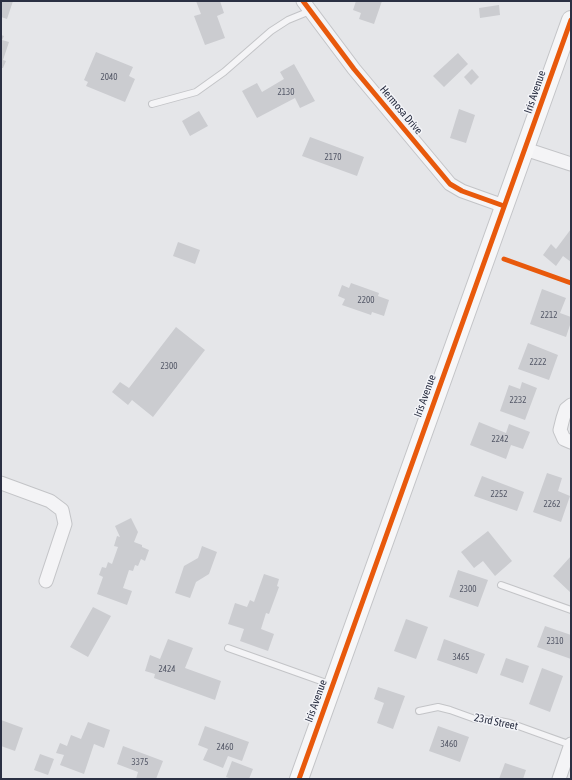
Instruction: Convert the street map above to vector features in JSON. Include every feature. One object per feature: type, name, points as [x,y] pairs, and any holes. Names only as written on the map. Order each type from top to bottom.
[{"type":"main road","name":"Iris Avenue","points":[[299,779],[571,20]]},
{"type":"street","name":"Hermosa Drive","points":[[306,6],[354,69],[450,184],[462,191],[504,206]]},
{"type":"street","points":[[525,149],[571,164]]},
{"type":"street","points":[[571,405],[566,409],[560,430],[564,439],[571,442]]},
{"type":"street","points":[[1,483],[50,501],[62,510],[65,524],[46,580]]},
{"type":"street","points":[[559,779],[571,745]]},
{"type":"lane","points":[[152,104],[196,92],[224,72],[271,32],[306,6]]},
{"type":"lane","points":[[501,585],[571,610]]},
{"type":"lane","points":[[228,648],[332,685]]},
{"type":"lane","name":"23rd Street","points":[[419,711],[438,707],[475,719],[495,720],[510,723],[571,745]]},
{"type":"building","points":[[1,1],[13,1],[7,19],[1,17]]},
{"type":"building","points":[[196,1],[220,1],[224,13],[217,16],[225,38],[205,45],[194,16],[201,14]]},
{"type":"building","points":[[356,1],[382,1],[374,24],[359,19],[361,13],[353,10]]},
{"type":"building","points":[[499,5],[500,15],[480,18],[479,8]]},
{"type":"building","points":[[1,35],[4,36],[2,40],[9,42],[3,60],[6,61],[3,68],[1,68]]},
{"type":"building","points":[[96,52],[133,67],[129,76],[135,79],[125,102],[86,86],[88,82],[84,80]]},
{"type":"building","points":[[458,53],[468,64],[444,87],[433,76]]},
{"type":"building","points":[[294,64],[315,101],[300,108],[295,98],[257,118],[242,91],[257,83],[262,92],[284,79],[280,72]]},
{"type":"building","points":[[472,69],[479,77],[471,85],[464,77]]},
{"type":"building","points":[[459,109],[475,115],[466,143],[450,138]]},
{"type":"building","points":[[199,111],[208,126],[190,136],[182,121]]},
{"type":"building","points":[[310,137],[364,157],[357,176],[302,156]]},
{"type":"building","points":[[571,229],[571,262],[563,256],[556,266],[543,255],[551,244],[556,249]]},
{"type":"building","points":[[178,242],[200,250],[195,264],[173,256]]},
{"type":"building","points":[[351,283],[379,293],[378,296],[389,300],[384,316],[372,312],[371,315],[342,305],[345,299],[338,296],[342,285],[349,288]]},
{"type":"building","points":[[542,289],[566,298],[560,313],[571,317],[571,322],[566,337],[530,324]]},
{"type":"building","points":[[176,327],[205,350],[153,417],[132,400],[128,405],[112,392],[120,382],[129,388]]},
{"type":"building","points":[[528,343],[558,355],[549,380],[518,369]]},
{"type":"building","points":[[522,382],[537,388],[525,420],[500,411],[509,385],[520,389]]},
{"type":"building","points":[[479,422],[506,433],[509,424],[530,432],[523,449],[511,445],[506,459],[470,445]]},
{"type":"building","points":[[547,473],[562,478],[558,491],[570,496],[561,522],[533,512]]},
{"type":"building","points":[[482,476],[524,492],[517,511],[474,496]]},
{"type":"building","points":[[131,518],[138,532],[134,542],[149,550],[145,561],[141,559],[138,566],[135,565],[133,571],[129,570],[123,588],[132,591],[127,605],[97,594],[103,577],[99,575],[102,567],[106,568],[108,562],[112,564],[118,547],[114,546],[117,536],[120,537],[115,526]]},
{"type":"building","points":[[488,531],[512,561],[495,576],[483,561],[474,568],[461,552]]},
{"type":"building","points":[[202,546],[217,552],[209,574],[196,582],[190,598],[175,593],[184,566],[198,558]]},
{"type":"building","points":[[571,556],[571,593],[553,576]]},
{"type":"building","points":[[458,570],[488,580],[478,607],[449,597]]},
{"type":"building","points":[[264,574],[279,579],[277,586],[279,587],[269,614],[266,613],[261,629],[274,634],[268,651],[240,641],[244,629],[228,624],[235,603],[247,607],[250,600],[254,602]]},
{"type":"building","points":[[93,607],[111,616],[88,657],[70,647]]},
{"type":"building","points":[[406,619],[428,627],[416,659],[394,651]]},
{"type":"building","points":[[545,626],[571,635],[571,659],[537,647]]},
{"type":"building","points":[[168,639],[193,648],[185,668],[221,681],[215,700],[154,678],[155,674],[145,671],[150,655],[160,659]]},
{"type":"building","points":[[444,639],[485,654],[477,674],[437,660]]},
{"type":"building","points":[[506,658],[529,666],[523,683],[500,675]]},
{"type":"building","points":[[542,668],[563,676],[550,712],[529,704]]},
{"type":"building","points":[[378,687],[405,696],[393,729],[377,723],[384,703],[374,699]]},
{"type":"building","points":[[1,720],[23,728],[15,751],[1,746]]},
{"type":"building","points":[[88,722],[110,730],[104,748],[94,744],[84,774],[60,765],[64,755],[56,753],[60,743],[67,746],[71,735],[81,739]]},
{"type":"building","points":[[205,726],[249,742],[242,761],[228,756],[223,768],[203,760],[208,749],[198,745]]},
{"type":"building","points":[[438,726],[469,737],[460,762],[429,751]]},
{"type":"building","points":[[123,746],[163,761],[156,779],[136,779],[138,772],[117,764]]},
{"type":"building","points":[[40,754],[54,759],[48,775],[34,770]]},
{"type":"building","points":[[232,761],[253,769],[249,779],[232,779],[226,777]]},
{"type":"building","points":[[505,763],[526,770],[523,779],[499,779]]},
{"type":"cycle path","points":[[303,1],[354,69],[450,184],[462,191],[504,206]]},
{"type":"cycle path","points":[[299,779],[571,20]]},
{"type":"cycle path","points":[[504,259],[571,283]]}]
